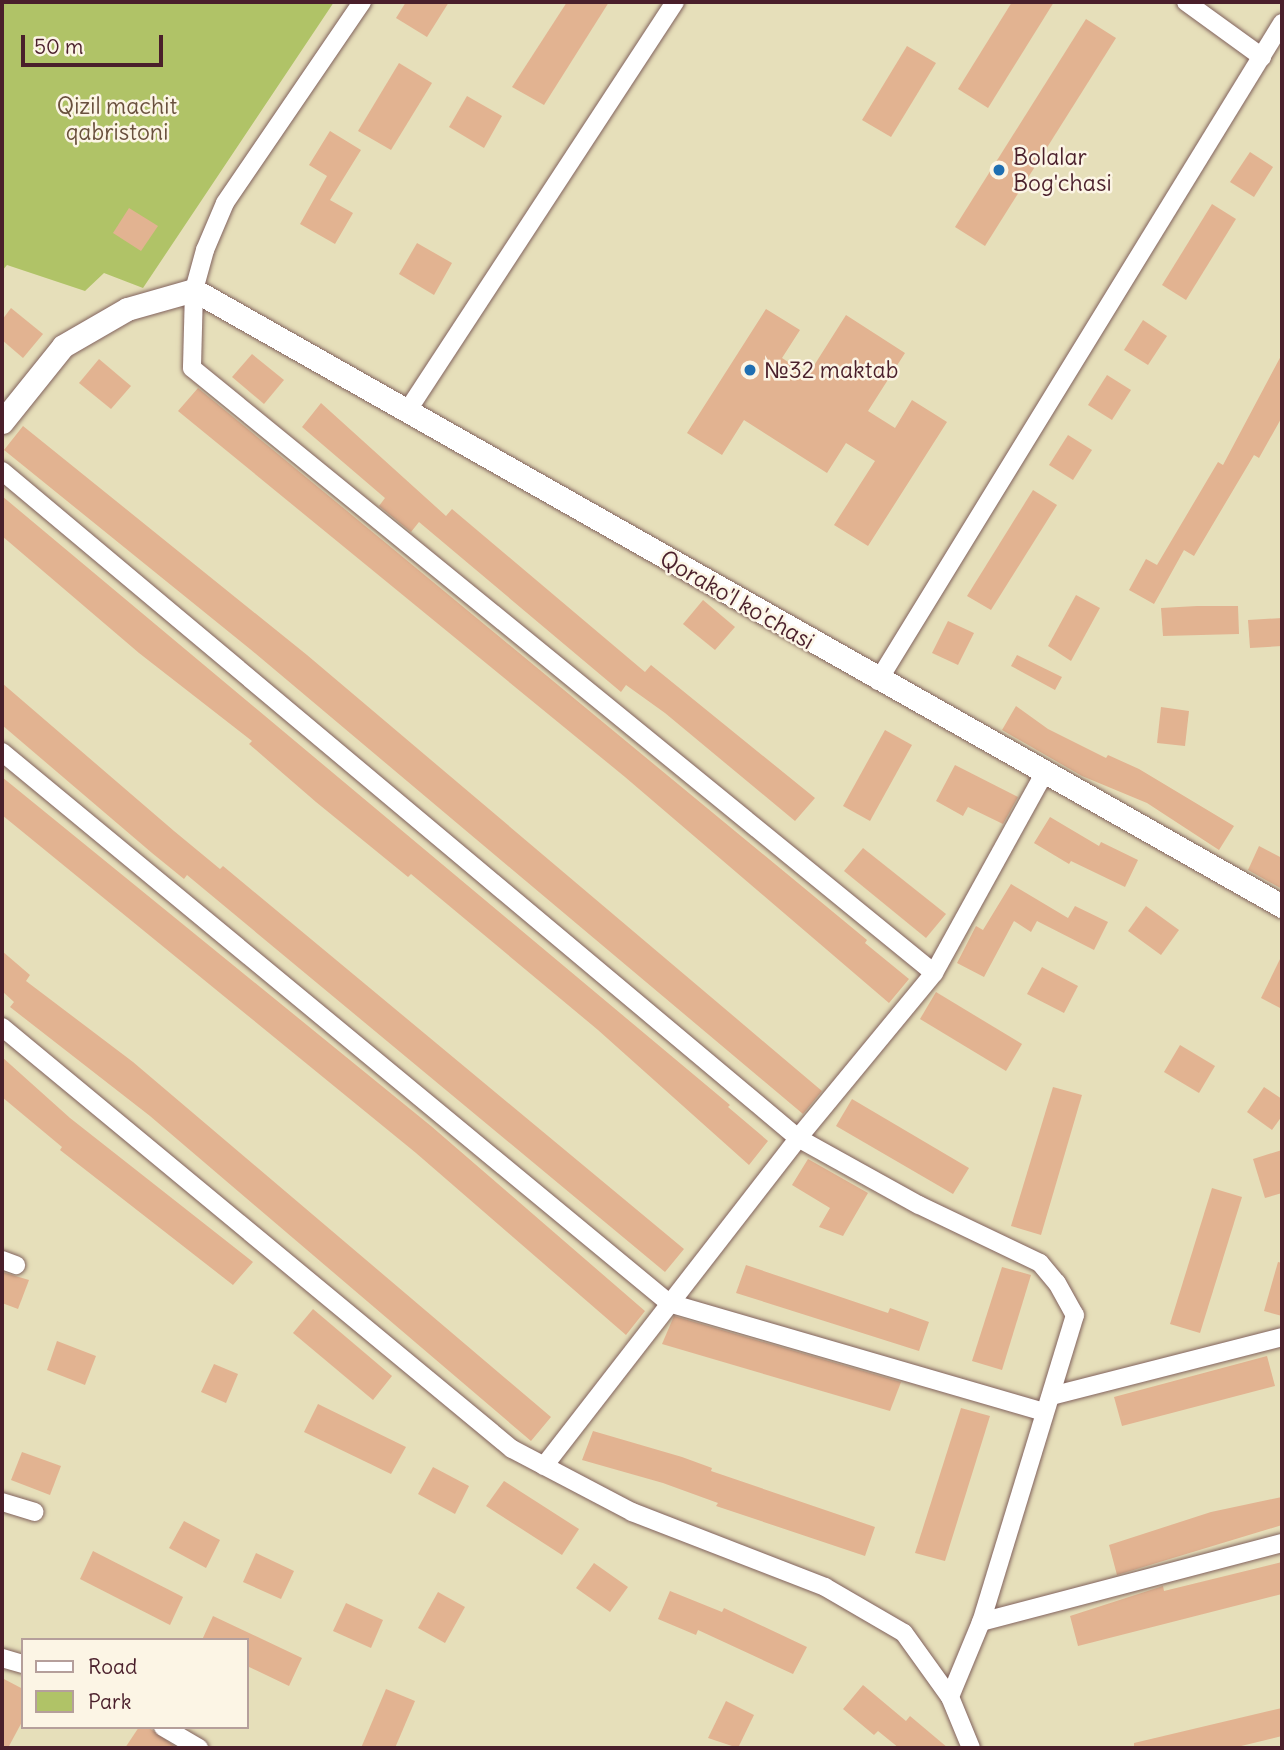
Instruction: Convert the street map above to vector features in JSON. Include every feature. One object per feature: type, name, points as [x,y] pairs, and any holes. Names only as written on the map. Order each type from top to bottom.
[{"type":"street","points":[[362,2],[225,204],[205,250],[194,290],[192,368],[934,973]]},
{"type":"street","points":[[408,410],[675,2]]},
{"type":"street","points":[[1186,2],[1262,57]]},
{"type":"street","points":[[878,681],[1282,23]]},
{"type":"street","points":[[2,422],[63,346],[127,309],[194,290]]},
{"type":"street","name":"Qorako'l ko'chasi","points":[[194,290],[878,681],[1282,906]]},
{"type":"street","points":[[2,471],[798,1138],[919,1205],[1040,1263],[1075,1315],[981,1622],[950,1696]]},
{"type":"street","points":[[2,752],[669,1303],[1048,1404],[1282,1337]]},
{"type":"street","points":[[544,1466],[798,1138],[934,973],[1044,774]]},
{"type":"street","points":[[2,1027],[512,1449],[632,1512],[825,1587],[904,1633],[950,1696],[971,1748]]},
{"type":"street","points":[[2,1502],[34,1511]]},
{"type":"street","points":[[981,1622],[1282,1543]]},
{"type":"street","points":[[2,1658],[21,1663]]},
{"type":"street","points":[[166,1729],[199,1748]]},
{"type":"green space","name":"Qizil machit qabristoni","points":[[2,2],[334,2],[143,288],[104,273],[85,291],[7,265],[2,271]]},
{"type":"building","points":[[406,2],[449,2],[427,37],[396,18]]},
{"type":"building","points":[[567,2],[609,2],[544,105],[512,87]]},
{"type":"building","points":[[1012,2],[1054,2],[988,108],[958,89]]},
{"type":"building","points":[[1086,19],[1116,38],[985,246],[955,227]]},
{"type":"building","points":[[907,46],[936,63],[891,137],[862,120]]},
{"type":"building","points":[[399,63],[432,83],[391,150],[358,131]]},
{"type":"building","points":[[467,96],[502,116],[484,148],[449,127]]},
{"type":"building","points":[[330,131],[361,150],[330,200],[353,213],[335,244],[300,224],[327,176],[309,165]]},
{"type":"building","points":[[1250,152],[1273,167],[1254,197],[1230,182]]},
{"type":"building","points":[[1212,204],[1236,219],[1186,300],[1162,285]]},
{"type":"building","points":[[129,208],[158,226],[141,251],[113,233]]},
{"type":"building","points":[[417,243],[452,263],[434,295],[399,274]]},
{"type":"building","points":[[11,308],[43,334],[23,358],[2,340],[2,320]]},
{"type":"building","points":[[766,309],[800,330],[782,358],[808,375],[846,315],[905,353],[868,411],[895,428],[912,400],[947,422],[868,546],[834,525],[875,461],[846,443],[827,473],[744,420],[722,455],[687,433]]},
{"type":"building","points":[[1143,320],[1167,336],[1148,365],[1124,350]]},
{"type":"building","points":[[252,354],[284,380],[264,404],[232,377]]},
{"type":"building","points":[[1282,354],[1282,417],[1259,458],[1254,455],[1194,556],[1184,550],[1154,604],[1129,590],[1146,559],[1157,565],[1218,462],[1223,465]]},
{"type":"building","points":[[99,359],[131,386],[111,409],[79,383]]},
{"type":"building","points":[[1107,375],[1131,390],[1112,420],[1088,405]]},
{"type":"building","points":[[198,388],[867,940],[865,943],[909,979],[889,1003],[625,777],[178,411]]},
{"type":"building","points":[[321,403],[446,516],[452,509],[645,672],[651,665],[815,798],[795,821],[665,713],[626,685],[621,692],[419,522],[411,532],[379,506],[385,498],[302,427]]},
{"type":"building","points":[[23,426],[307,655],[822,1091],[803,1114],[250,649],[4,450]]},
{"type":"building","points":[[1068,435],[1092,450],[1073,480],[1049,465]]},
{"type":"building","points":[[1033,490],[1057,505],[991,610],[967,596]]},
{"type":"building","points":[[2,496],[730,1105],[728,1107],[768,1141],[749,1165],[598,1030],[411,874],[408,877],[316,802],[249,744],[252,741],[139,653],[2,536]]},
{"type":"building","points":[[1076,595],[1100,608],[1071,661],[1048,646]]},
{"type":"building","points":[[703,600],[735,627],[715,650],[683,624]]},
{"type":"building","points":[[1238,606],[1239,634],[1163,636],[1161,608]]},
{"type":"building","points":[[1282,618],[1282,646],[1250,648],[1248,620]]},
{"type":"building","points":[[948,621],[974,633],[958,665],[932,653]]},
{"type":"building","points":[[1017,655],[1062,677],[1055,690],[1011,666]]},
{"type":"building","points":[[2,683],[174,831],[220,869],[223,866],[684,1249],[665,1272],[187,875],[184,879],[152,853],[2,725]]},
{"type":"building","points":[[1016,706],[1048,729],[1106,758],[1108,755],[1139,769],[1234,826],[1219,850],[1147,803],[1082,776],[1002,730]]},
{"type":"building","points":[[1161,707],[1189,711],[1185,746],[1157,743]]},
{"type":"building","points":[[885,730],[912,745],[870,821],[843,806]]},
{"type":"building","points":[[955,765],[1018,797],[1003,824],[968,807],[963,816],[936,801]]},
{"type":"building","points":[[2,777],[431,1126],[645,1311],[626,1335],[416,1153],[2,815]]},
{"type":"building","points":[[1050,817],[1099,846],[1101,842],[1138,860],[1125,887],[1071,861],[1069,864],[1034,843]]},
{"type":"building","points":[[1259,846],[1282,858],[1282,889],[1248,870]]},
{"type":"building","points":[[863,848],[946,914],[926,938],[844,871]]},
{"type":"building","points":[[1011,884],[1068,918],[1075,906],[1108,922],[1094,950],[1037,921],[1031,932],[1014,921],[984,977],[957,963],[976,926],[983,930]]},
{"type":"building","points":[[1146,906],[1179,930],[1161,955],[1128,931]]},
{"type":"building","points":[[2,951],[30,975],[26,981],[133,1062],[551,1417],[531,1441],[150,1116],[10,1007],[14,1002],[2,991]]},
{"type":"building","points":[[1282,955],[1282,1009],[1261,998]]},
{"type":"building","points":[[1042,967],[1078,986],[1064,1013],[1027,994]]},
{"type":"building","points":[[936,992],[1022,1044],[1006,1071],[920,1019]]},
{"type":"building","points":[[1180,1045],[1215,1066],[1199,1093],[1164,1072]]},
{"type":"building","points":[[2,1057],[70,1118],[253,1262],[233,1285],[60,1150],[62,1147],[2,1097]]},
{"type":"building","points":[[1053,1087],[1082,1095],[1041,1235],[1011,1226]]},
{"type":"building","points":[[1264,1087],[1282,1099],[1282,1116],[1272,1130],[1247,1112]]},
{"type":"building","points":[[852,1099],[969,1168],[953,1194],[836,1126]]},
{"type":"building","points":[[1282,1150],[1282,1193],[1265,1198],[1253,1159]]},
{"type":"building","points":[[808,1159],[868,1193],[843,1236],[819,1227],[830,1208],[792,1185]]},
{"type":"building","points":[[1212,1188],[1242,1197],[1200,1333],[1170,1324]]},
{"type":"building","points":[[1278,1262],[1282,1263],[1282,1316],[1264,1311]]},
{"type":"building","points":[[746,1265],[888,1313],[890,1308],[929,1322],[919,1351],[736,1293]]},
{"type":"building","points":[[1002,1267],[1031,1275],[1002,1370],[972,1361]]},
{"type":"building","points":[[2,1272],[29,1280],[18,1309],[2,1303]]},
{"type":"building","points":[[313,1309],[392,1376],[373,1400],[293,1333]]},
{"type":"building","points":[[674,1316],[901,1382],[890,1411],[662,1344]]},
{"type":"building","points":[[57,1341],[96,1356],[85,1385],[47,1370]]},
{"type":"building","points":[[1267,1356],[1275,1386],[1122,1426],[1114,1397]]},
{"type":"building","points":[[214,1364],[238,1374],[226,1403],[201,1392]]},
{"type":"building","points":[[318,1404],[406,1447],[391,1474],[304,1432]]},
{"type":"building","points":[[961,1408],[990,1416],[945,1561],[915,1553]]},
{"type":"building","points":[[593,1431],[682,1457],[712,1468],[711,1471],[875,1527],[865,1556],[716,1506],[718,1503],[663,1483],[582,1460]]},
{"type":"building","points":[[22,1452],[61,1466],[50,1495],[11,1480]]},
{"type":"building","points":[[433,1467],[469,1486],[455,1514],[418,1494]]},
{"type":"building","points":[[504,1481],[579,1529],[562,1555],[486,1506]]},
{"type":"building","points":[[1282,1497],[1282,1525],[1117,1575],[1109,1545],[1211,1512]]},
{"type":"building","points":[[184,1521],[220,1540],[206,1568],[169,1548]]},
{"type":"building","points":[[93,1551],[183,1597],[170,1625],[80,1579]]},
{"type":"building","points":[[256,1553],[294,1571],[281,1599],[243,1582]]},
{"type":"building","points":[[1282,1562],[1282,1594],[1078,1646],[1070,1616],[1163,1586],[1164,1591]]},
{"type":"building","points":[[594,1563],[628,1587],[610,1612],[576,1588]]},
{"type":"building","points":[[670,1591],[722,1612],[724,1608],[807,1647],[793,1674],[698,1630],[696,1635],[658,1619]]},
{"type":"building","points":[[438,1592],[465,1607],[445,1643],[418,1628]]},
{"type":"building","points":[[346,1603],[383,1620],[371,1648],[333,1631]]},
{"type":"building","points":[[213,1616],[302,1658],[289,1686],[248,1666],[248,1638],[203,1638]]},
{"type":"building","points":[[2,1678],[21,1688],[21,1724],[8,1748],[2,1748]]},
{"type":"building","points":[[863,1685],[906,1721],[910,1716],[948,1748],[899,1748],[878,1731],[874,1735],[843,1709]]},
{"type":"building","points":[[386,1689],[415,1701],[395,1748],[361,1748]]},
{"type":"building","points":[[726,1701],[754,1715],[738,1748],[708,1738]]},
{"type":"building","points":[[1282,1708],[1282,1736],[1233,1748],[1134,1748],[1134,1743]]},
{"type":"building","points":[[138,1729],[151,1729],[177,1748],[125,1748]]},
{"type":"place","name":"Bolalar Bog'chasi","points":[[999,170]]},
{"type":"place","name":"№32 maktab","points":[[750,370]]}]
